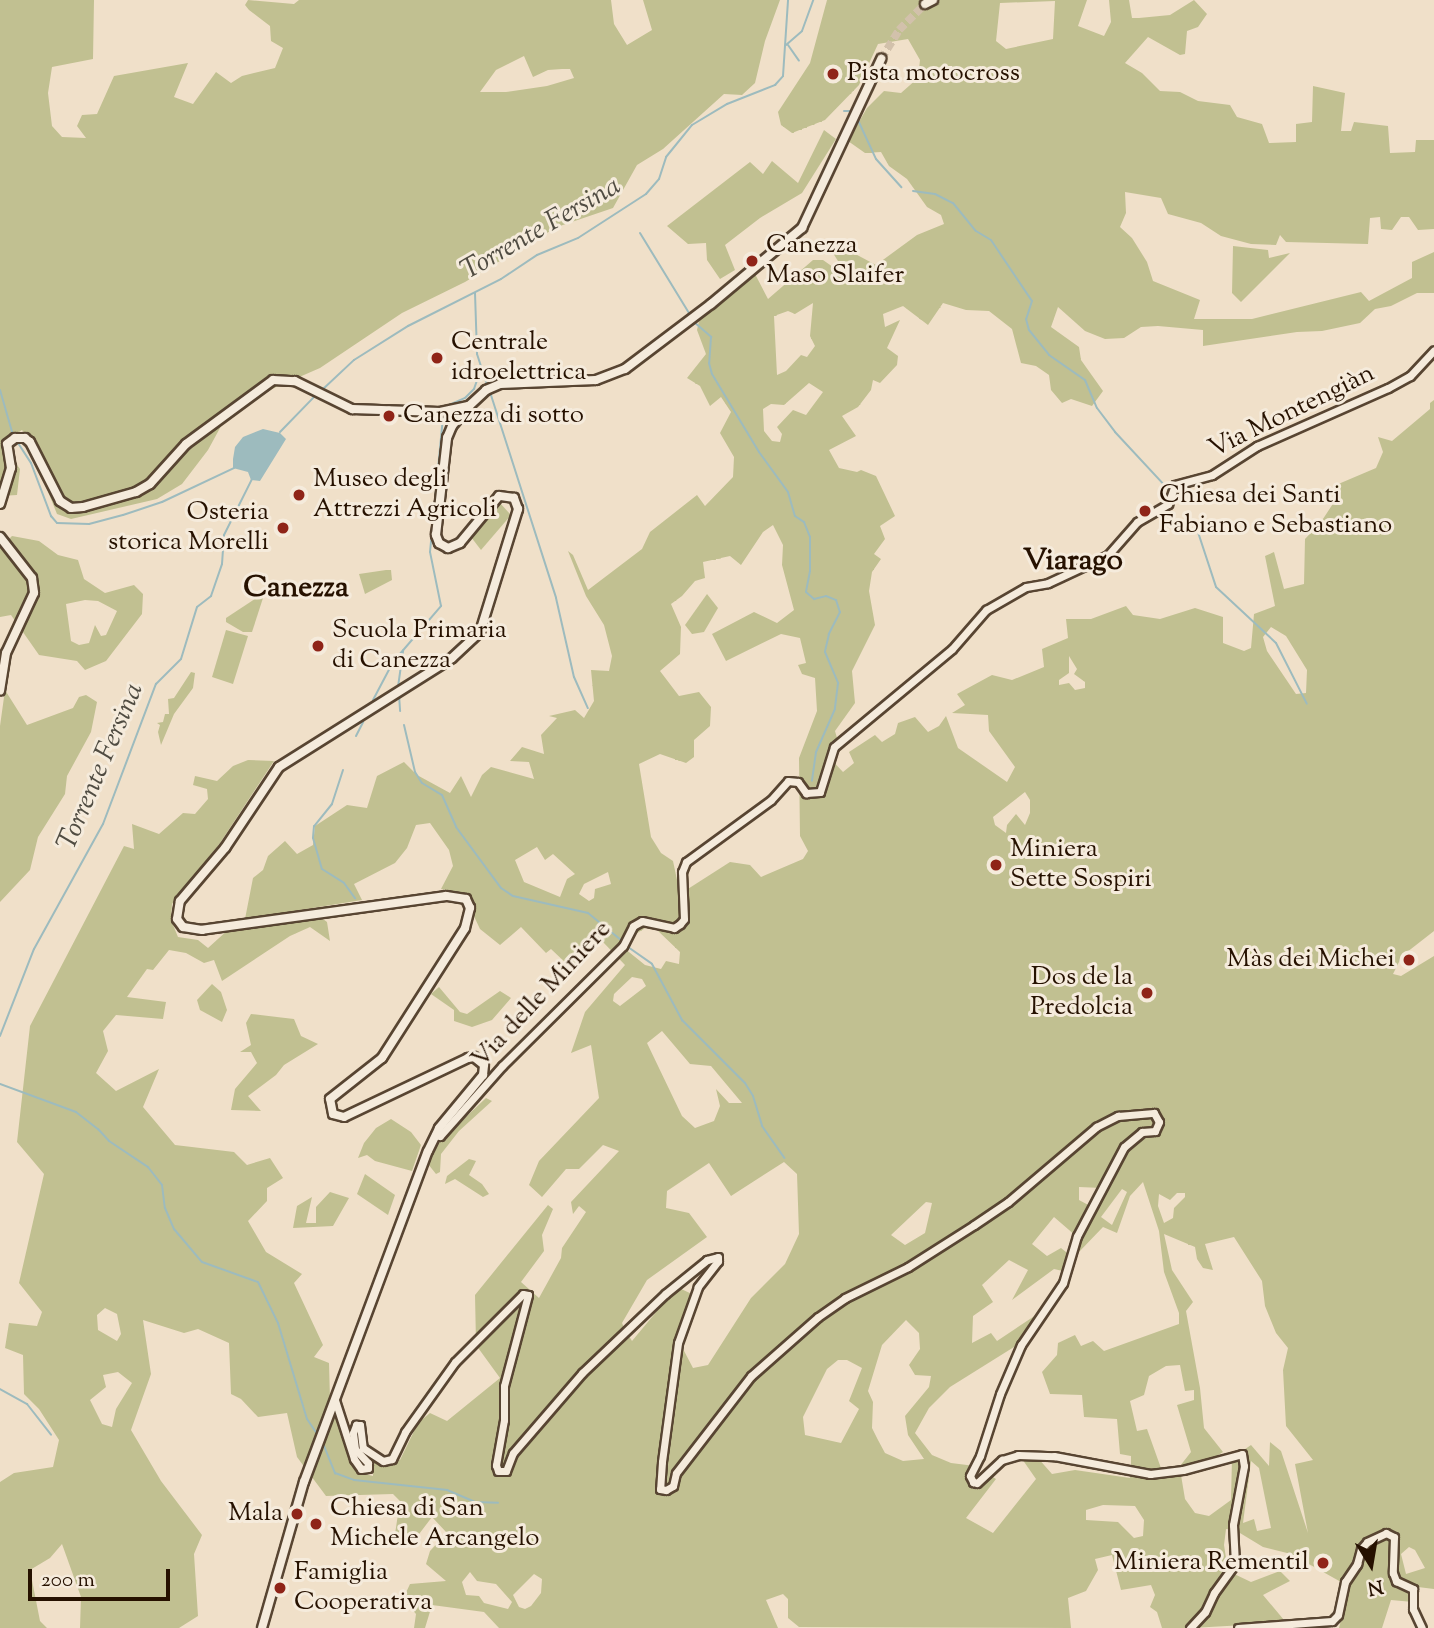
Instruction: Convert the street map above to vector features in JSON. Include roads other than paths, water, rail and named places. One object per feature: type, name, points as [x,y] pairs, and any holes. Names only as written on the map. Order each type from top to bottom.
[{"type":"main road","points":[[262,1628],[304,1482],[435,1135],[483,1076],[484,1065],[480,1060],[468,1058],[344,1117],[333,1114],[330,1099],[382,1058],[465,928],[470,915],[466,900],[446,896],[202,930],[183,926],[177,919],[180,901],[225,848],[279,767],[452,658],[480,632],[519,509],[514,498],[499,496],[460,543],[448,548],[439,543],[436,535],[447,438],[456,421],[489,389],[514,383],[596,380],[625,369],[711,304],[802,228],[881,59]]},
{"type":"main road","points":[[0,504],[11,468],[6,449],[10,441],[22,437],[30,442],[61,501],[71,508],[79,508],[136,492],[150,484],[186,444],[273,380],[285,378],[342,406],[359,410],[450,411],[469,406]]},
{"type":"main road","points":[[450,411],[456,421]]},
{"type":"main road","points":[[0,537],[32,578],[34,593],[6,653],[0,691]]},
{"type":"street","name":"Via Montengiàn","points":[[953,649],[986,610],[1019,592],[1066,576],[1108,555],[1137,522],[1168,503],[1175,485],[1212,475],[1257,446],[1388,388],[1410,376],[1434,350]]},
{"type":"street","name":"Via delle Miniere","points":[[435,1135],[440,1136],[502,1066],[623,946],[633,926],[642,921],[674,928],[680,924],[684,919],[682,872],[686,862],[771,800],[788,781],[798,782],[806,793],[820,792],[834,747],[953,649]]},
{"type":"street","points":[[335,1400],[354,1459],[361,1468],[368,1468],[368,1463],[355,1449],[353,1433],[356,1424],[360,1425],[363,1448],[383,1461],[392,1458],[405,1432],[455,1362],[523,1294],[528,1295],[504,1386],[504,1420],[496,1465],[498,1471],[506,1471],[513,1453],[582,1373],[665,1294],[707,1260],[718,1257],[693,1298],[678,1342],[662,1462],[660,1489],[666,1490],[673,1486],[676,1473],[751,1376],[818,1317],[845,1298],[908,1267],[974,1226],[1008,1202],[1096,1126],[1118,1116],[1154,1113],[1159,1122],[1155,1131],[1142,1132],[1124,1147],[1077,1236],[1063,1283],[1021,1345],[970,1476],[973,1482],[977,1483],[1002,1460],[1018,1455],[1054,1456],[1150,1474],[1183,1471],[1242,1454],[1244,1466],[1233,1525],[1235,1564],[1214,1593],[1205,1612],[1190,1628]]},
{"type":"street","points":[[1238,1628],[1332,1621],[1338,1615],[1345,1582],[1357,1564],[1361,1549],[1367,1542],[1386,1533],[1394,1537],[1393,1573],[1396,1581],[1413,1589],[1413,1609],[1422,1628]]},
{"type":"water","points":[[263,429],[280,433],[286,439],[260,481],[251,480],[248,472],[233,468],[235,447],[243,437]]},
{"type":"waterway","name":"Torrente Fersina","points":[[322,390],[354,360],[408,326],[501,279],[537,255],[578,238],[646,194],[659,179],[666,157],[692,125],[727,104],[775,85],[783,76],[788,0]]},
{"type":"waterway","points":[[786,45],[802,31],[813,0]]},
{"type":"waterway","points":[[788,45],[799,61]]},
{"type":"waterway","points":[[844,111],[850,111]]},
{"type":"waterway","points":[[857,118],[876,159],[901,187]]},
{"type":"waterway","points":[[913,191],[935,194],[953,203],[976,231],[991,240],[1032,301],[1026,319],[1029,330],[1049,355],[1085,380],[1097,408],[1115,432],[1168,489]]},
{"type":"waterway","points":[[640,233],[689,313]]},
{"type":"waterway","points":[[475,293],[477,354],[488,387]]},
{"type":"waterway","points":[[694,322],[711,337],[709,363],[712,374],[759,452],[788,492],[795,516],[804,522],[810,537],[810,571],[806,592],[814,599],[826,596],[836,600],[840,612],[829,634],[825,652],[838,683],[835,709],[816,752],[812,781]]},
{"type":"waterway","points":[[449,405],[465,398],[474,389],[481,369]]},
{"type":"waterway","points":[[0,390],[13,435]]},
{"type":"waterway","points":[[490,392],[556,598],[574,677],[588,708]]},
{"type":"waterway","name":"Torrente Fersina","points":[[280,432],[315,396]]},
{"type":"waterway","points":[[373,700],[393,662],[441,606],[430,552],[443,418]]},
{"type":"waterway","points":[[18,443],[31,463],[51,516],[57,523],[89,524],[123,515],[162,502],[234,468]]},
{"type":"waterway","name":"Torrente Fersina","points":[[0,1036],[34,949],[103,824],[156,684],[181,659],[197,607],[211,596],[222,564],[224,535],[252,479]]},
{"type":"waterway","points":[[1195,523],[1216,587],[1276,643],[1307,704]]},
{"type":"waterway","points":[[398,687],[403,650]]},
{"type":"waterway","points":[[399,695],[400,711]]},
{"type":"waterway","points":[[356,736],[363,722]]},
{"type":"waterway","points":[[404,725],[415,772],[422,783],[442,795],[456,827],[501,888],[513,896],[588,913],[621,940]]},
{"type":"waterway","points":[[343,770],[332,804],[314,826],[313,838],[322,869],[344,883],[355,898]]},
{"type":"waterway","points":[[628,947],[652,964],[682,1020],[745,1083],[753,1096],[762,1126],[784,1158]]},
{"type":"waterway","points":[[0,1084],[76,1112],[109,1141],[148,1167],[162,1185],[165,1208],[174,1229],[202,1262],[258,1282],[278,1323],[307,1419],[317,1434]]},
{"type":"waterway","points":[[0,1389],[27,1404],[51,1435]]},
{"type":"waterway","points":[[322,1441],[335,1473],[354,1480],[447,1490],[475,1502],[498,1503]]},
{"type":"tunnel","points":[[881,59],[899,30],[925,4]]},
{"type":"place","name":"Pista motocross","points":[[833,74]]},
{"type":"place","name":"Canezza Maso Slaifer","points":[[752,261]]},
{"type":"place","name":"Centrale idroelettrica","points":[[437,358]]},
{"type":"place","name":"Canezza di sotto","points":[[389,416]]},
{"type":"place","name":"Museo degli Attrezzi Agricoli","points":[[299,495]]},
{"type":"place","name":"Chiesa dei Santi Fabiano e Sebastiano","points":[[1145,511]]},
{"type":"place","name":"Osteria storica Morelli","points":[[283,528]]},
{"type":"place","name":"Scuola Primaria di Canezza","points":[[318,646]]},
{"type":"place","name":"Miniera Sette Sospiri","points":[[996,865]]},
{"type":"place","name":"Màs dei Michei","points":[[1409,960]]},
{"type":"place","name":"Dos de la Predolcia","points":[[1147,993]]},
{"type":"place","name":"Mala","points":[[297,1514]]},
{"type":"place","name":"Chiesa di San Michele Arcangelo","points":[[316,1524]]},
{"type":"place","name":"Miniera Rementil","points":[[1323,1563]]},
{"type":"place","name":"Famiglia Cooperativa","points":[[280,1588]]},
{"type":"district","name":"Viarago","points":[[1073,562]]},
{"type":"district","name":"Canezza","points":[[296,589]]}]
